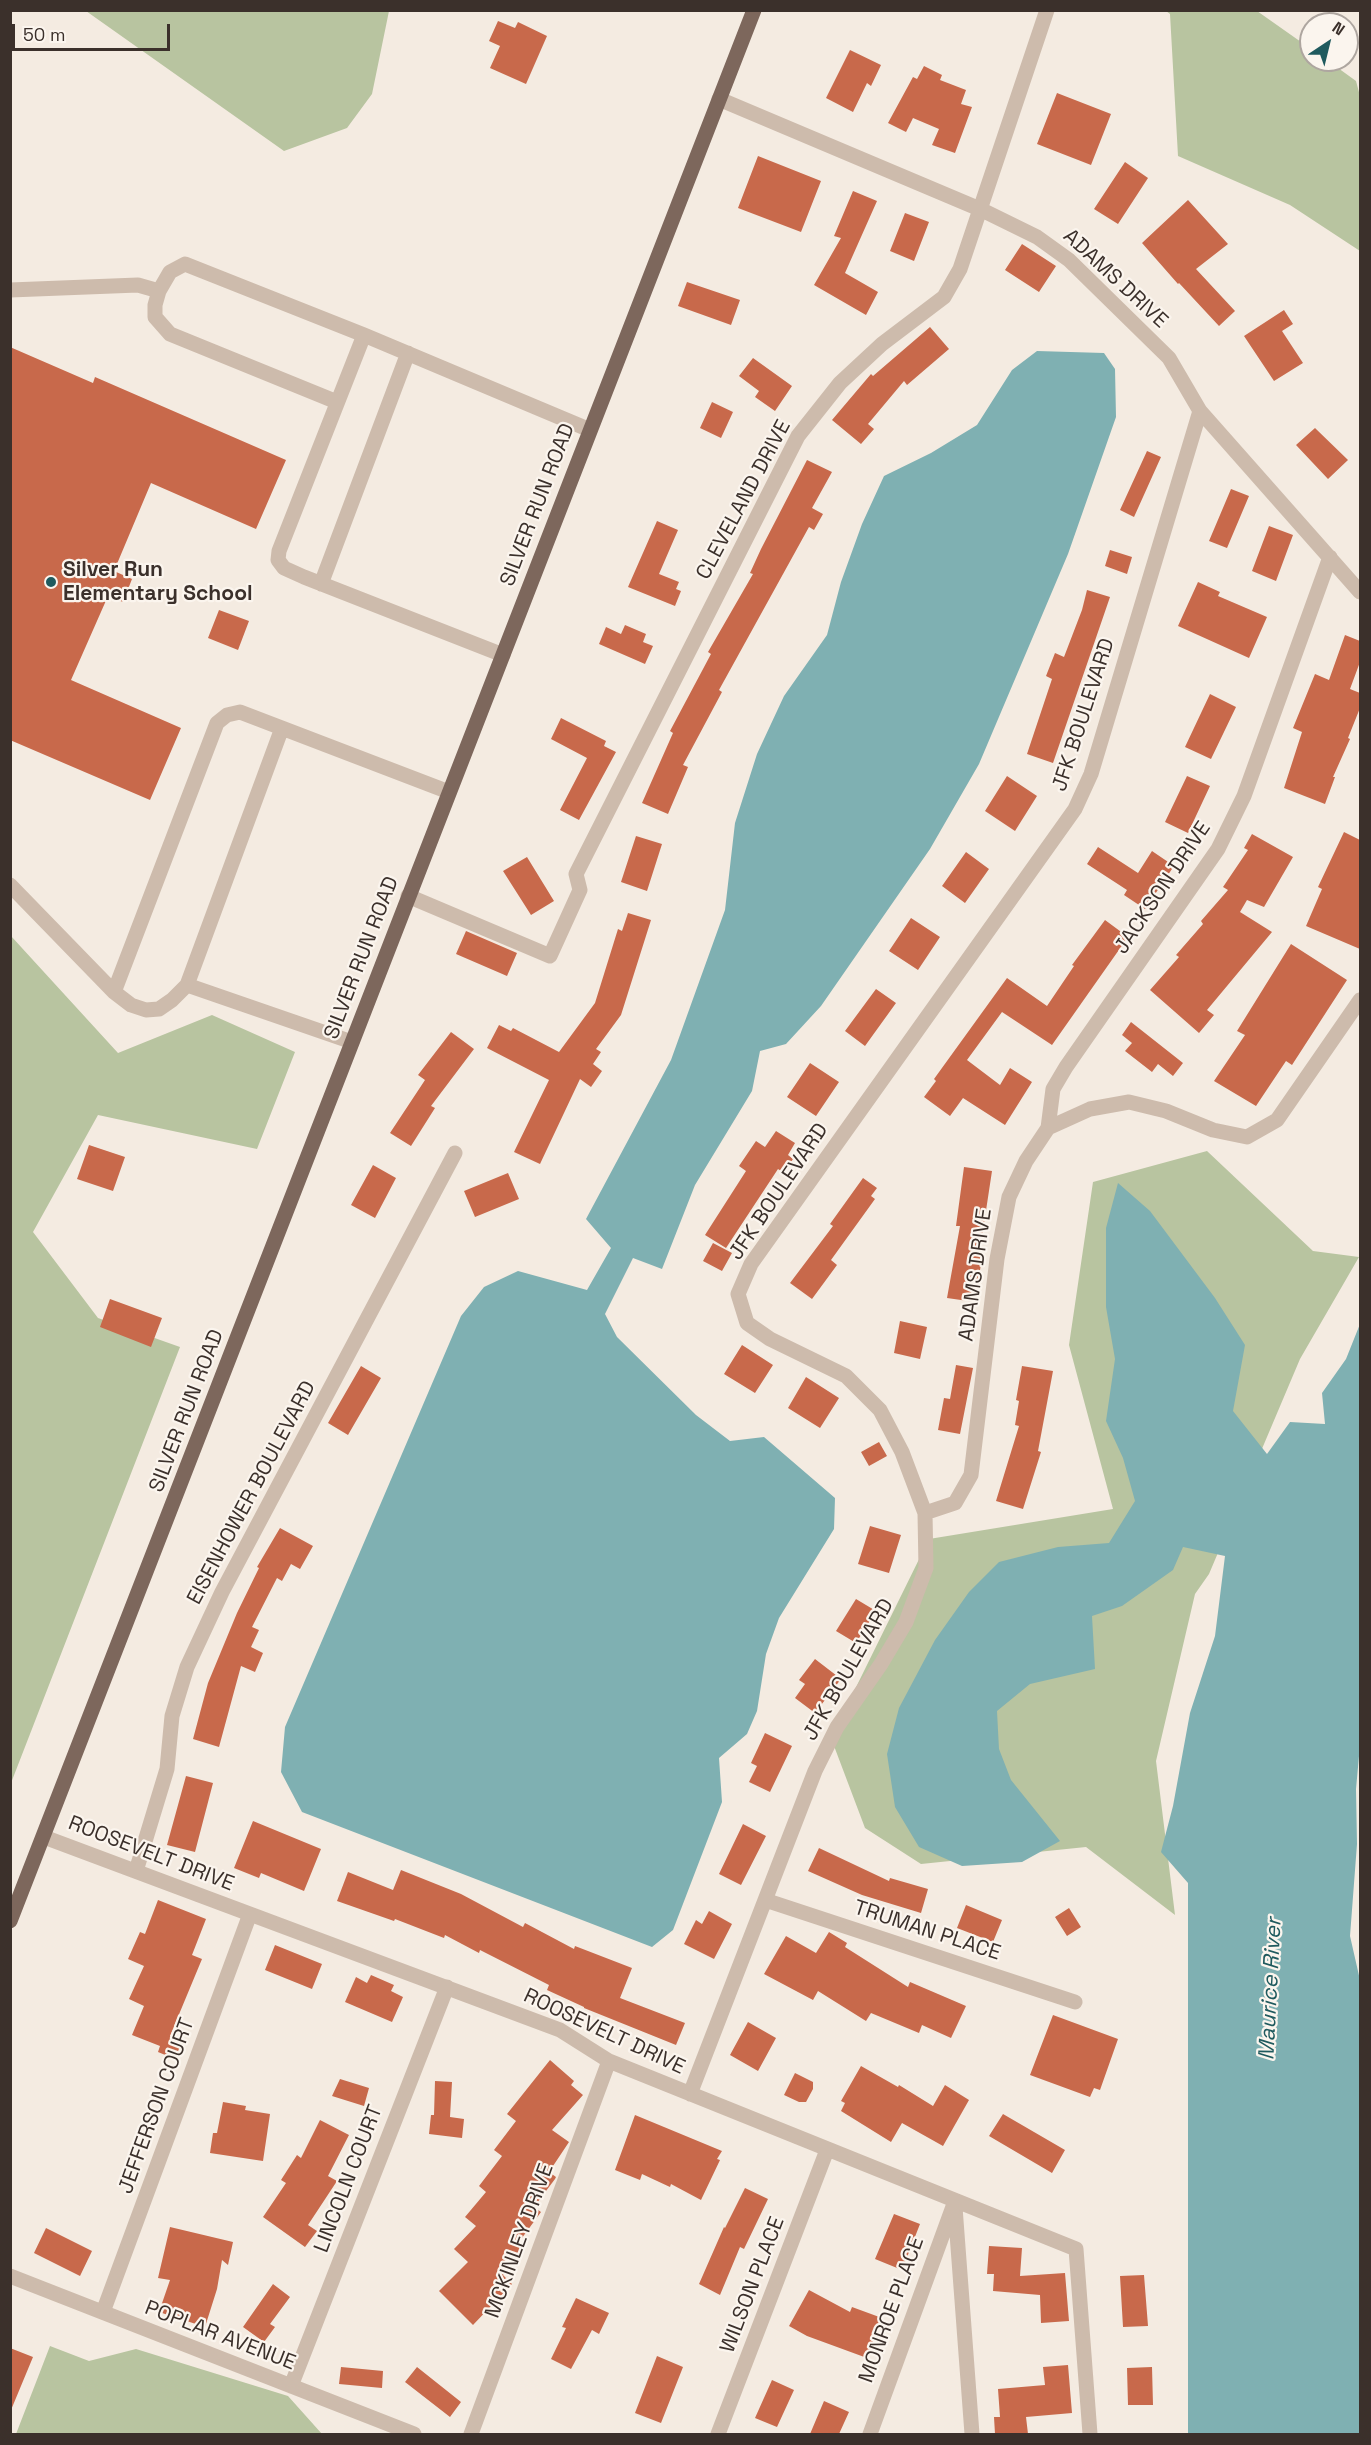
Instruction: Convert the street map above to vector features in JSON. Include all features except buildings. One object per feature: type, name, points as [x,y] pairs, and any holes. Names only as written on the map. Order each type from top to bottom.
[{"type":"main road","name":"SILVER RUN ROAD","points":[[10,1921],[754,10]]},
{"type":"street","name":"CLEVELAND DRIVE","points":[[408,896],[550,956],[580,890],[576,874],[798,436],[840,383],[882,344],[944,297],[960,269],[982,210],[1047,10]]},
{"type":"street","name":"ADAMS DRIVE","points":[[719,99],[982,210],[1037,237],[1069,260],[1169,358],[1200,411],[1360,592]]},
{"type":"street","points":[[338,402],[170,334],[155,317],[155,305],[159,291],[170,272],[185,264],[408,353],[590,430]]},
{"type":"street","points":[[10,290],[138,285],[159,291]]},
{"type":"street","points":[[364,335],[279,551],[278,560],[284,568],[321,584],[503,654]]},
{"type":"street","points":[[321,584],[408,353]]},
{"type":"street","name":"JFK BOULEVARD","points":[[690,2094],[824,1754],[837,1727],[881,1664],[906,1622],[926,1568],[925,1513],[902,1452],[880,1410],[846,1376],[770,1339],[747,1323],[738,1294],[751,1264],[1075,809],[1091,774],[1200,411]]},
{"type":"street","name":"JACKSON DRIVE","points":[[1048,1128],[1053,1089],[1066,1066],[1223,839],[1244,796],[1330,557]]},
{"type":"street","points":[[114,992],[217,723],[227,715],[240,712],[449,792]]},
{"type":"street","points":[[10,885],[114,992],[130,1005],[146,1010],[159,1009],[187,985],[282,728]]},
{"type":"street","points":[[187,985],[352,1042]]},
{"type":"street","points":[[1048,1128],[1090,1109],[1129,1102],[1166,1111],[1213,1130],[1247,1137],[1276,1120],[1360,1000]]},
{"type":"street","name":"ADAMS DRIVE","points":[[925,1513],[955,1503],[971,1474],[996,1259],[1009,1197],[1026,1161],[1048,1128]]},
{"type":"street","name":"EISENHOWER BOULEVARD","points":[[136,1872],[167,1769],[172,1716],[187,1666],[222,1592],[455,1153]]},
{"type":"street","name":"ROOSEVELT DRIVE","points":[[44,1837],[560,2030],[609,2061],[1076,2249],[1090,2434]]},
{"type":"street","name":"TRUMAN PLACE","points":[[765,1900],[1075,2002]]},
{"type":"street","name":"JEFFERSON COURT","points":[[103,2313],[250,1914]]},
{"type":"street","name":"LINCOLN COURT","points":[[291,2386],[447,1987]]},
{"type":"street","name":"MCKINLEY DRIVE","points":[[471,2434],[609,2061]]},
{"type":"street","name":"WILSON PLACE","points":[[718,2434],[827,2150]]},
{"type":"street","points":[[954,2201],[972,2434]]},
{"type":"street","name":"MONROE PLACE","points":[[870,2434],[954,2201]]},
{"type":"street","name":"POPLAR AVENUE","points":[[10,2276],[414,2434]]},
{"type":"green space","points":[[86,11],[389,11],[372,94],[347,128],[284,151]]},
{"type":"green space","points":[[1166,11],[1257,11],[1299,41],[1299,72],[1344,72],[1356,81],[1360,96],[1360,251],[1290,205],[1178,156],[1170,14]]},
{"type":"green space","points":[[11,936],[118,1053],[212,1015],[295,1052],[257,1149],[98,1115],[33,1232],[98,1318],[180,1347],[11,1783]]},
{"type":"green space","points":[[1207,1151],[1313,1251],[1359,1257],[1300,1359],[1209,1574],[1195,1594],[1156,1761],[1175,1915],[1086,1847],[921,1864],[865,1828],[831,1738],[929,1539],[1113,1509],[1069,1345],[1093,1182]]},
{"type":"green space","points":[[50,2346],[89,2361],[136,2349],[288,2396],[322,2434],[16,2434]]},
{"type":"water","points":[[1037,351],[1104,353],[1115,369],[1116,417],[1068,554],[979,764],[930,849],[821,1006],[786,1044],[760,1051],[752,1091],[695,1185],[662,1269],[633,1258],[605,1314],[617,1337],[696,1415],[730,1441],[764,1437],[835,1498],[834,1529],[779,1618],[766,1654],[757,1711],[747,1734],[719,1758],[722,1802],[673,1930],[652,1947],[302,1812],[281,1772],[285,1727],[461,1316],[484,1287],[518,1271],[587,1290],[611,1248],[586,1219],[671,1060],[725,910],[735,823],[757,754],[784,696],[827,635],[841,582],[862,524],[884,476],[931,453],[977,425],[1012,370]]},
{"type":"water","name":"Maurice River","points":[[1118,1183],[1150,1211],[1215,1298],[1245,1345],[1233,1411],[1267,1454],[1290,1422],[1325,1424],[1322,1393],[1346,1359],[1360,1324],[1360,1745],[1356,1789],[1357,1844],[1350,1936],[1360,1980],[1360,2434],[1188,2434],[1188,1883],[1161,1852],[1173,1806],[1190,1713],[1215,1636],[1225,1556],[1183,1547],[1173,1570],[1122,1606],[1092,1616],[1095,1669],[1030,1684],[997,1711],[999,1749],[1011,1780],[1060,1841],[1022,1862],[962,1866],[919,1847],[895,1807],[887,1754],[899,1708],[935,1640],[969,1592],[999,1562],[1058,1547],[1109,1543],[1135,1501],[1123,1458],[1106,1421],[1115,1359],[1106,1307],[1106,1228]]},
{"type":"place","name":"Silver Run Elementary School","points":[[51,582]]}]
